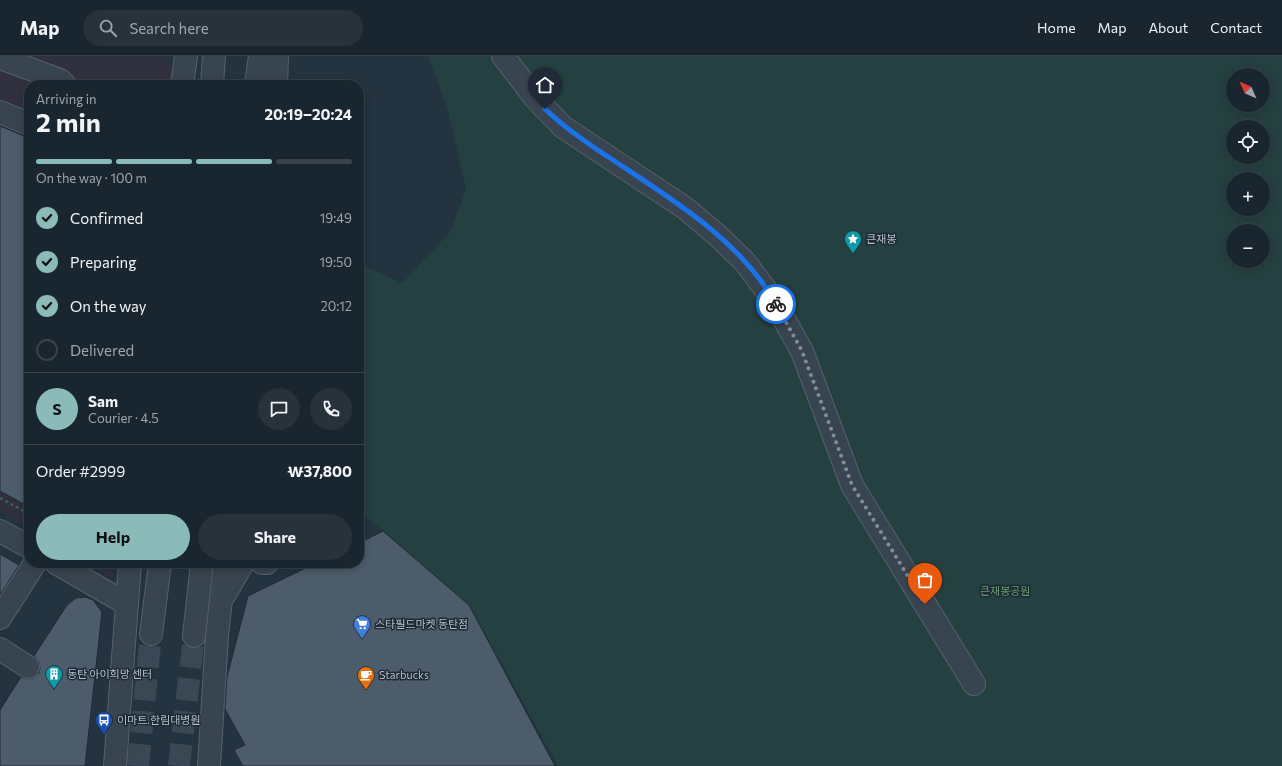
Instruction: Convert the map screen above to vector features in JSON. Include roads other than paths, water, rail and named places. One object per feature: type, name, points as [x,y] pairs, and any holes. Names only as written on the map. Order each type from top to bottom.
[{"type":"street","points":[[183,80],[186,56]]},
{"type":"street","points":[[212,80],[214,56]]},
{"type":"street","points":[[257,80],[260,56]]},
{"type":"street","points":[[276,80],[277,56]]},
{"type":"street","points":[[503,56],[536,99],[563,127],[690,212],[717,234],[744,261],[772,298],[802,351],[852,485],[974,684]]},
{"type":"street","points":[[0,58],[60,80]]},
{"type":"street","points":[[0,112],[24,122]]},
{"type":"street","points":[[0,531],[24,545]]},
{"type":"street","points":[[0,618],[33,568]]},
{"type":"street","points":[[65,568],[127,604]]},
{"type":"street","points":[[115,766],[130,568]]},
{"type":"street","points":[[151,634],[159,568]]},
{"type":"street","points":[[194,636],[201,568]]},
{"type":"street","points":[[209,766],[224,568]]},
{"type":"street","points":[[221,600],[240,568]]},
{"type":"street","points":[[0,649],[28,667]]},
{"type":"tunnel","points":[[138,766],[151,634]]},
{"type":"tunnel","points":[[179,766],[194,636]]},
{"type":"place","name":"큰재봉","points":[[853,254]]},
{"type":"place","name":"스타필드마켓 동탄점","points":[[362,639]]},
{"type":"place","name":"동탄 아이희망 센터","points":[[54,689]]},
{"type":"place","name":"Starbucks","points":[[366,690]]},
{"type":"place","name":"이마트.한림대병원","points":[[104,735]]},
{"type":"park label","name":"큰재봉공원","points":[[1005,591]]}]
